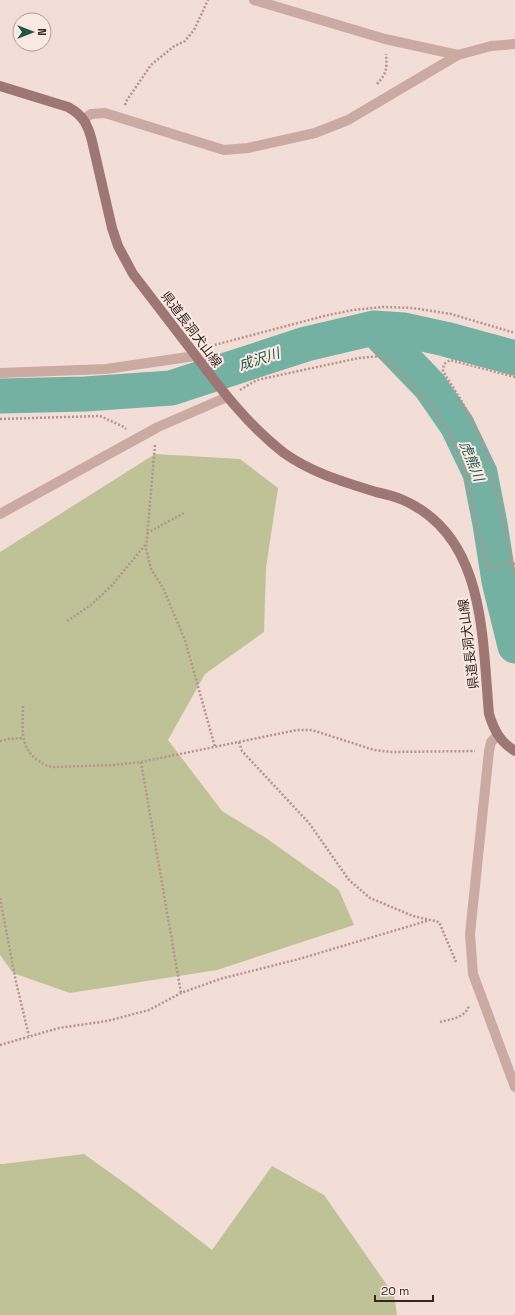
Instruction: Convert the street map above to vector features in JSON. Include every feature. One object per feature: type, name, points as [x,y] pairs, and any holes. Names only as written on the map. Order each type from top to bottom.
[{"type":"main road","points":[[0,86],[68,107],[76,111],[84,119]]},
{"type":"main road","name":"県道長洞犬山線","points":[[84,119],[89,128],[112,228],[118,246],[133,274],[227,397],[245,417],[283,452],[295,460],[328,477],[402,500],[418,508],[443,530],[455,546],[466,564],[479,606],[489,714],[492,726],[497,736],[515,751]]},
{"type":"street","points":[[254,0],[385,39],[458,55]]},
{"type":"street","points":[[84,119],[92,114],[105,113],[187,140],[224,150],[248,148],[315,133],[348,120],[458,55],[491,46],[515,44]]},
{"type":"street","points":[[0,373],[106,369],[195,356]]},
{"type":"street","points":[[0,514],[152,430],[227,397]]},
{"type":"street","points":[[497,736],[491,742],[489,751],[470,934],[473,974],[515,1087]]},
{"type":"path","points":[[120,117],[127,100],[151,65],[173,47],[186,41],[194,30],[208,0]]},
{"type":"path","points":[[375,87],[384,77],[387,69],[385,39]]},
{"type":"path","points":[[195,356],[208,346],[324,316],[353,310],[383,307],[412,308],[451,314],[515,333]]},
{"type":"path","points":[[227,397],[257,380],[359,358],[383,356],[388,359],[434,409],[450,434],[465,471],[487,568],[513,563]]},
{"type":"path","points":[[515,377],[450,360],[444,364],[443,370],[482,440],[489,460],[515,575]]},
{"type":"path","points":[[0,419],[100,416],[122,426],[138,439]]},
{"type":"path","points":[[152,430],[156,442],[146,549],[151,569],[163,588],[185,640],[215,747]]},
{"type":"path","points":[[147,534],[184,513]]},
{"type":"path","points":[[67,621],[91,605],[112,585],[146,544]]},
{"type":"path","points":[[23,706],[23,738],[27,750],[45,766],[113,765],[141,762],[297,730],[312,730],[374,750],[392,752],[489,751]]},
{"type":"path","points":[[0,741],[23,738]]},
{"type":"path","points":[[239,742],[242,751],[309,823],[349,880],[370,898],[413,916],[439,922],[457,963],[473,974]]},
{"type":"path","points":[[141,762],[181,993]]},
{"type":"path","points":[[0,898],[16,982],[29,1036]]},
{"type":"path","points":[[0,1045],[59,1028],[107,1021],[149,1010],[181,993],[220,979],[299,959],[430,920]]},
{"type":"path","points":[[440,1022],[461,1017],[468,1010],[470,998]]},
{"type":"green space","points":[[155,454],[240,459],[278,488],[266,568],[264,632],[205,674],[168,740],[222,811],[266,838],[339,890],[354,925],[217,970],[70,993],[13,973],[0,955],[0,552]]},
{"type":"green space","points":[[84,1154],[137,1192],[212,1250],[272,1166],[324,1195],[394,1295],[397,1315],[0,1315],[0,1164]]},
{"type":"waterway","name":"虎熊川","points":[[374,328],[430,386],[457,425],[480,473],[499,581],[515,646]]},
{"type":"waterway","name":"成沢川","points":[[0,396],[85,394],[171,388],[306,344],[374,328],[404,330],[445,339],[515,358]]}]
